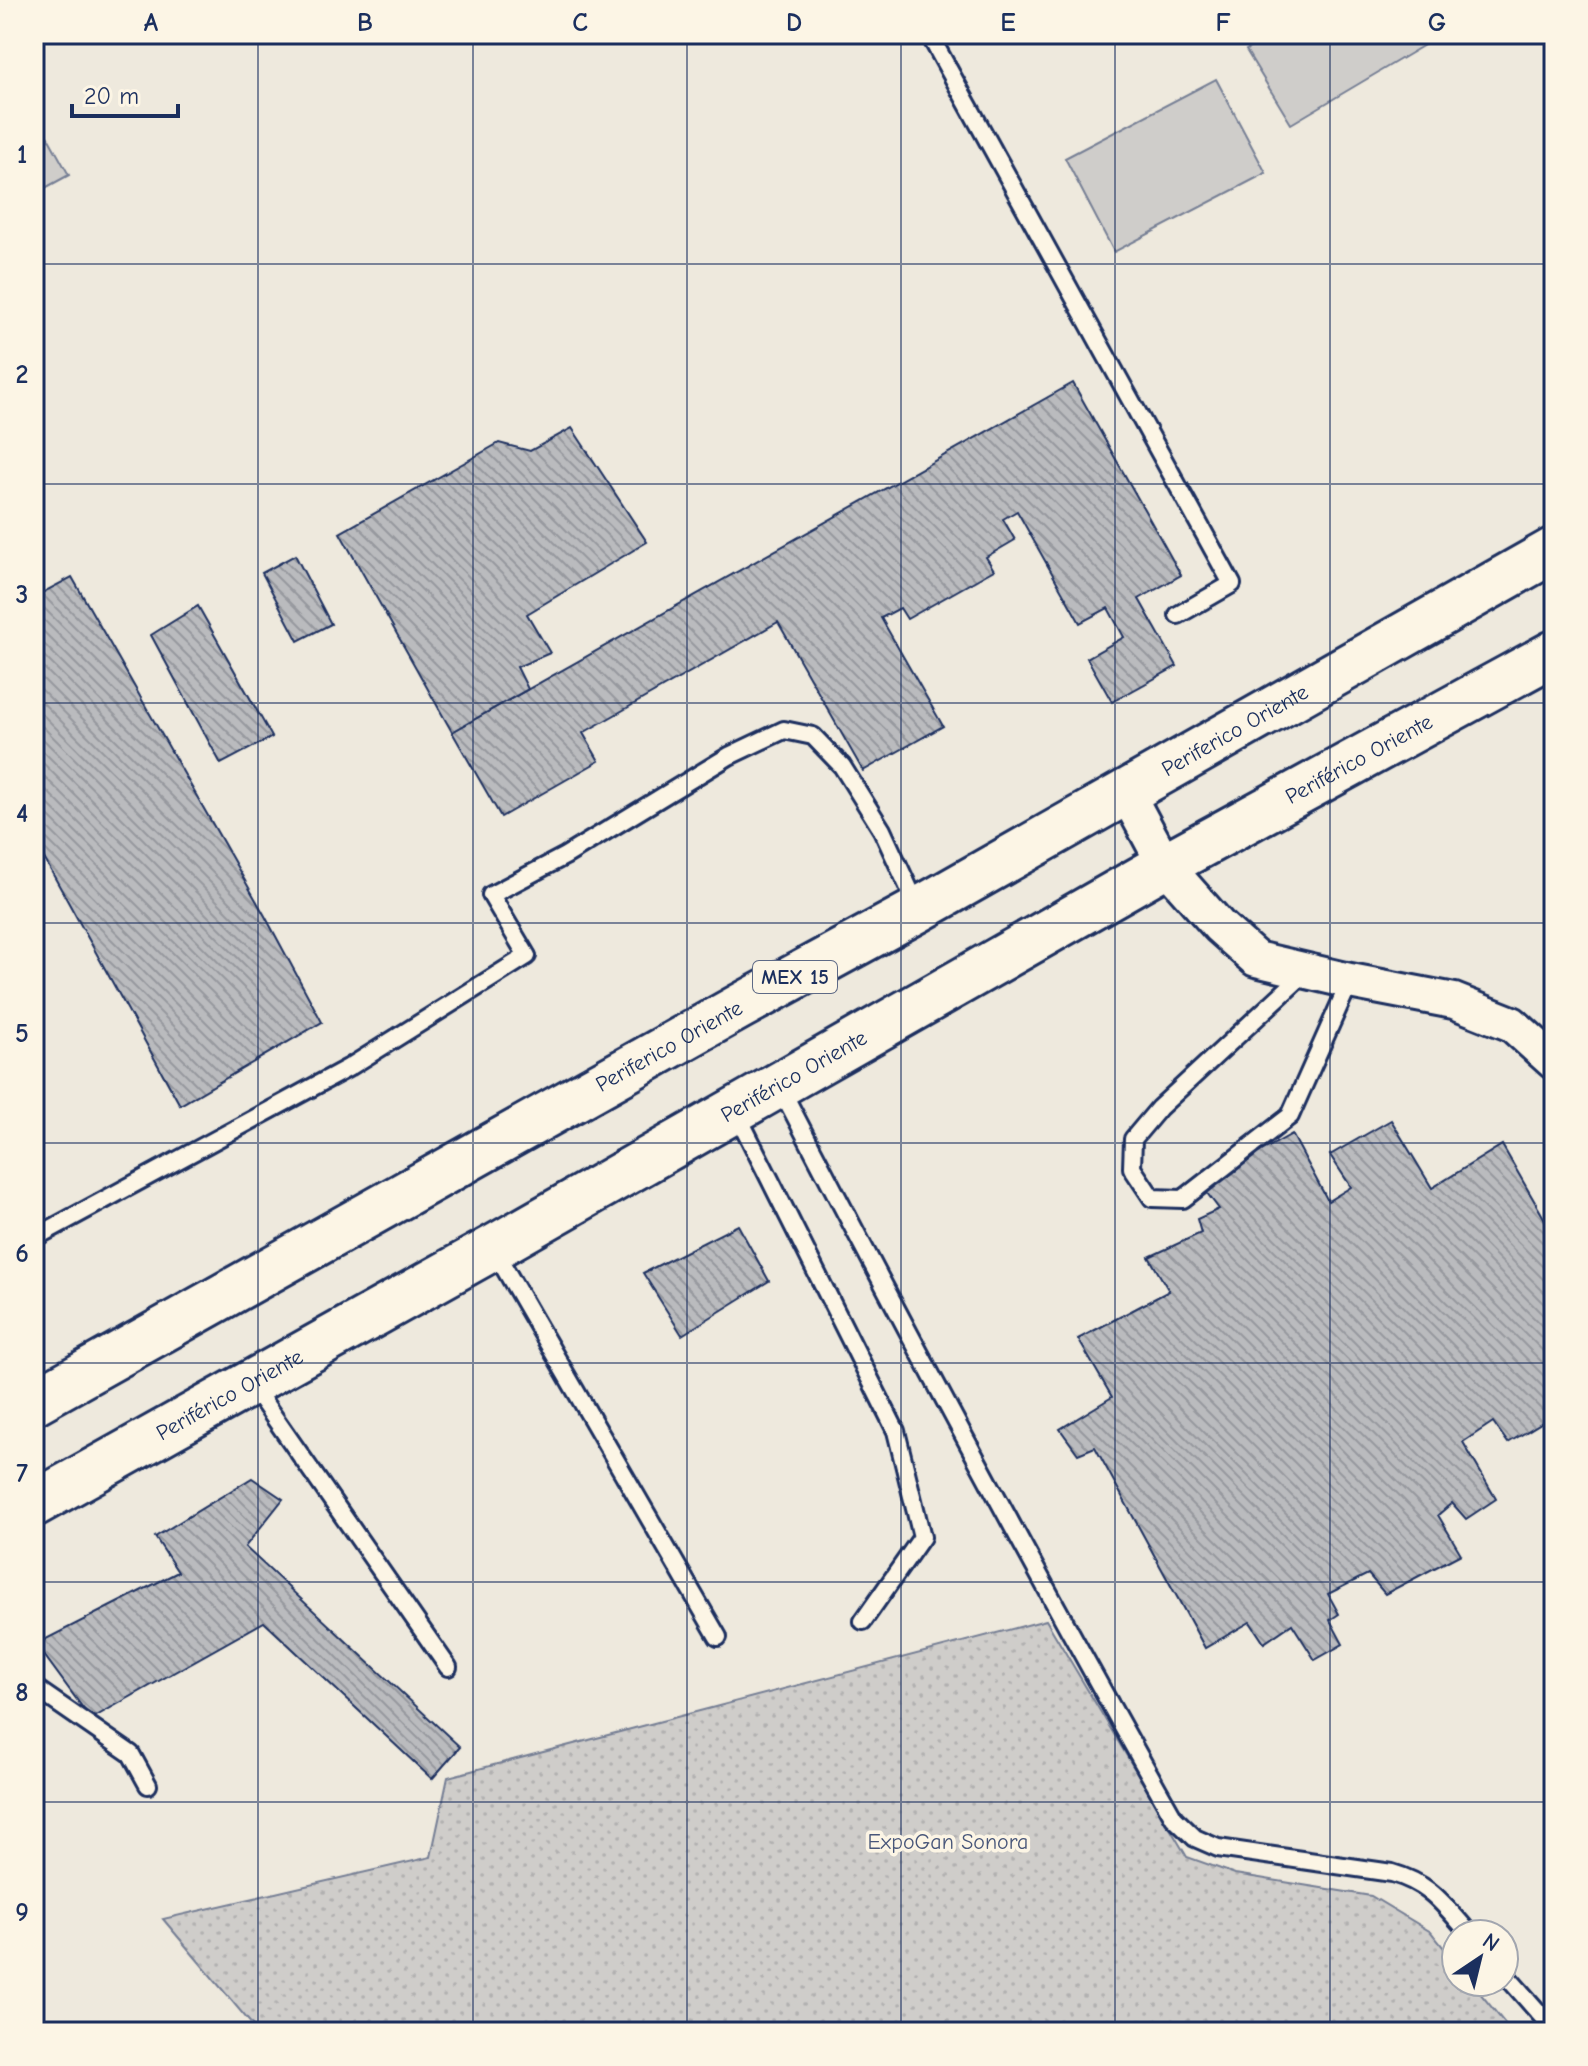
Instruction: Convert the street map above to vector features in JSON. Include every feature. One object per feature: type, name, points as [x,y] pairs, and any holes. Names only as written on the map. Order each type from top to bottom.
[{"type":"highway","name":"Periferico Oriente","points":[[34,1402],[918,910],[1554,550]]},
{"type":"highway","name":"Periférico Oriente","points":[[34,1504],[493,1248],[1165,865],[1554,653]]},
{"type":"street","points":[[1126,792],[1165,865],[1219,926],[1256,959],[1454,1001],[1512,1024],[1554,1062]]},
{"type":"lane","points":[[929,34],[1232,584],[1178,615]]},
{"type":"lane","points":[[34,1238],[348,1068],[527,956],[491,895],[565,856],[729,756],[784,730],[813,736],[842,766],[882,830],[918,910]]},
{"type":"lane","points":[[1307,971],[1159,1108],[1133,1139],[1132,1168],[1152,1198],[1183,1199],[1290,1116],[1350,981]]},
{"type":"lane","points":[[778,1084],[1062,1620],[1174,1818],[1195,1838],[1218,1848],[1392,1873],[1415,1880],[1437,1897],[1456,1918]]},
{"type":"lane","points":[[734,1109],[896,1431],[922,1537],[863,1621]]},
{"type":"lane","points":[[493,1248],[718,1637]]},
{"type":"lane","points":[[250,1382],[448,1667]]},
{"type":"lane","points":[[34,1687],[131,1754],[148,1785]]},
{"type":"lane","points":[[1520,1991],[1554,2030]]},
{"type":"green space","points":[[1273,34],[1420,34],[1426,44],[1291,124],[1246,50]]},
{"type":"green space","points":[[1216,79],[1266,173],[1114,252],[1065,158]]},
{"type":"green space","points":[[34,112],[69,175],[34,194]]},
{"type":"green space","name":"ExpoGan Sonora","points":[[1046,1620],[1187,1857],[1235,1874],[1371,1896],[1431,1932],[1440,1943],[1440,1998],[1484,1998],[1512,2032],[258,2032],[163,1919],[431,1857],[448,1777]]},
{"type":"building","points":[[1073,383],[1181,575],[1139,599],[1177,666],[1112,702],[1087,658],[1124,637],[1108,608],[1080,623],[1017,511],[1003,519],[1015,540],[986,557],[994,570],[907,619],[900,608],[881,618],[943,726],[863,771],[778,622],[583,733],[599,761],[501,817],[452,732]]},
{"type":"building","points":[[572,428],[647,542],[527,614],[550,653],[517,667],[528,689],[452,732],[340,533],[499,443],[530,451]]},
{"type":"building","points":[[295,555],[331,624],[298,641],[262,573]]},
{"type":"building","points":[[72,577],[322,1022],[180,1105],[34,840],[34,597]]},
{"type":"building","points":[[198,606],[272,737],[221,764],[151,635]]},
{"type":"building","points":[[1391,1120],[1432,1188],[1502,1145],[1551,1230],[1554,1228],[1554,1415],[1508,1443],[1493,1422],[1463,1442],[1496,1499],[1466,1519],[1452,1503],[1438,1515],[1461,1554],[1385,1594],[1368,1574],[1328,1594],[1339,1614],[1330,1620],[1343,1644],[1315,1660],[1292,1624],[1264,1643],[1250,1622],[1205,1648],[1095,1447],[1078,1454],[1060,1429],[1112,1397],[1078,1339],[1169,1291],[1149,1257],[1201,1233],[1197,1219],[1219,1209],[1201,1185],[1292,1134],[1328,1201],[1351,1187],[1330,1155]]},
{"type":"building","points":[[738,1225],[769,1281],[682,1335],[643,1273]]},
{"type":"building","points":[[252,1478],[283,1499],[245,1547],[460,1747],[432,1779],[264,1622],[91,1719],[36,1644],[178,1572],[155,1537]]},
{"type":"building","points":[[34,2015],[46,2032],[34,2032]]}]
